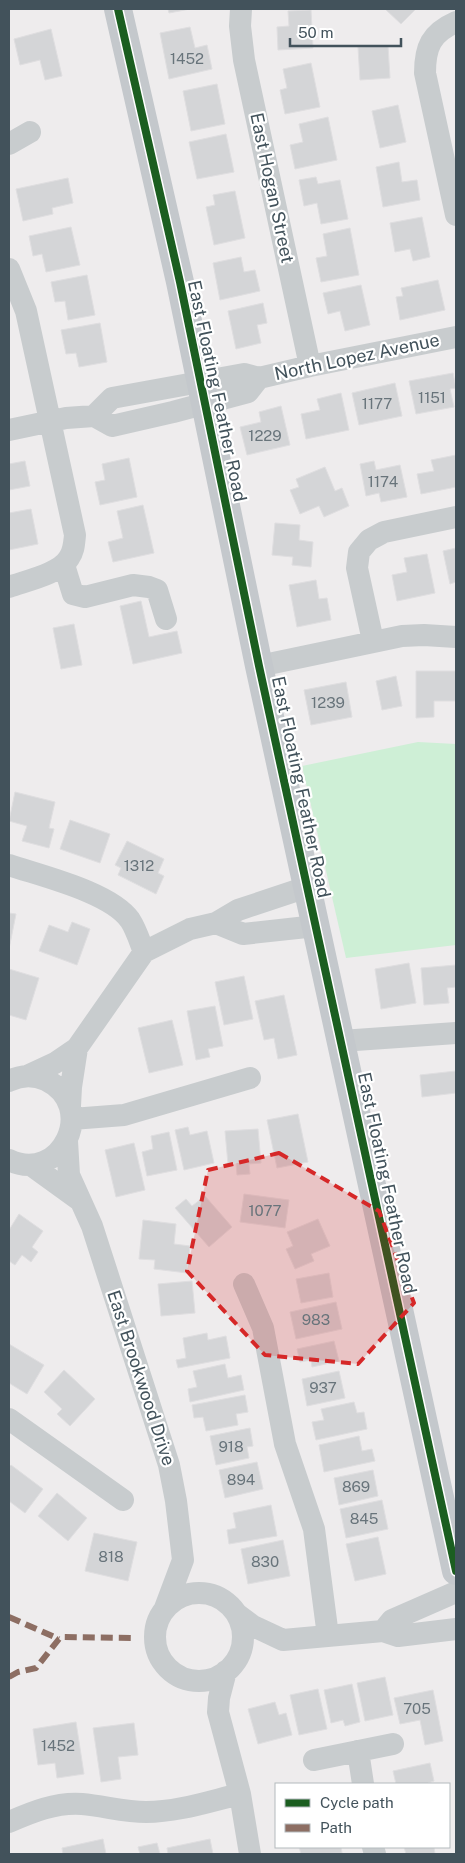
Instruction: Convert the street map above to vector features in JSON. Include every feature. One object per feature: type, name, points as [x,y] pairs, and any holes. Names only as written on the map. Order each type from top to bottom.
[{"type":"main road","name":"East Floating Feather Road","points":[[118,9],[180,282],[259,666],[456,1571]]},
{"type":"street","name":"East Hogan Street","points":[[241,9],[240,26],[244,60],[310,366]]},
{"type":"street","points":[[456,22],[444,27],[432,40],[425,56],[425,73],[456,215]]},
{"type":"street","points":[[9,144],[30,132]]},
{"type":"street","points":[[9,269],[26,310],[76,535],[74,549],[66,562],[54,571],[9,587]]},
{"type":"street","name":"North Lopez Avenue","points":[[51,421],[94,416],[112,398],[202,393],[244,374],[259,378],[456,337]]},
{"type":"street","points":[[9,430],[51,421]]},
{"type":"street","points":[[373,641],[357,568],[359,552],[369,540],[384,532],[456,517]]},
{"type":"street","points":[[66,562],[73,594],[85,597],[133,585],[149,587],[157,590],[166,619]]},
{"type":"street","points":[[259,666],[373,641],[424,635],[456,637]]},
{"type":"street","points":[[9,865],[102,898],[117,908],[129,920],[144,952]]},
{"type":"street","points":[[18,1078],[55,1063],[77,1048],[144,952],[190,929],[216,923],[238,910],[307,887]]},
{"type":"street","points":[[216,923],[243,934],[316,926]]},
{"type":"street","points":[[341,1040],[456,1033]]},
{"type":"street","points":[[9,1160],[16,1163],[31,1164],[46,1161],[58,1153],[67,1141],[71,1130],[70,1087],[77,1048]]},
{"type":"street","points":[[18,1078],[41,1078],[53,1084],[63,1094],[71,1112]]},
{"type":"street","points":[[71,1112],[124,1116],[250,1078]]},
{"type":"street","name":"East Brookwood Drive","points":[[67,1141],[70,1175],[92,1226],[169,1465],[176,1501],[183,1560],[165,1608]]},
{"type":"street","name":"East Brookwood Drive","points":[[31,1164],[81,1201]]},
{"type":"street","points":[[244,1284],[263,1328],[285,1444],[314,1529],[328,1636]]},
{"type":"street","points":[[9,1419],[123,1500]]},
{"type":"street","points":[[183,1560],[217,1597]]},
{"type":"street","points":[[218,1712],[188,1680],[170,1671],[158,1655],[154,1635],[156,1625],[165,1608],[172,1601],[189,1593],[199,1592],[217,1597],[226,1602],[237,1614],[253,1626],[283,1640]]},
{"type":"street","points":[[383,1631],[392,1620],[456,1592]]},
{"type":"street","points":[[237,1614],[242,1626],[243,1636],[239,1656],[230,1668],[220,1698],[218,1712],[240,1794],[250,1854]]},
{"type":"street","points":[[188,1680],[208,1680],[264,1647],[283,1640],[383,1631],[398,1636],[456,1629]]},
{"type":"street","points":[[314,1760],[393,1744]]},
{"type":"street","points":[[358,1751],[363,1783]]},
{"type":"street","points":[[9,1822],[32,1812],[57,1805],[81,1804],[148,1812],[168,1810],[240,1794]]},
{"type":"highlighted area","points":[[279,1153],[379,1211],[414,1303],[358,1364],[265,1355],[187,1271],[208,1170]]},
{"type":"green space","points":[[418,742],[456,744],[456,945],[346,958],[302,766]]},
{"type":"building","points":[[168,9],[190,9],[169,13]]},
{"type":"building","points":[[385,9],[416,9],[401,24]]},
{"type":"building","points":[[311,10],[313,48],[278,50],[277,27],[289,26],[288,11]]},
{"type":"building","points":[[190,27],[195,48],[207,45],[212,69],[169,79],[160,33]]},
{"type":"building","points":[[51,29],[62,76],[45,80],[40,60],[20,65],[14,39]]},
{"type":"building","points":[[388,46],[390,78],[360,80],[358,47]]},
{"type":"building","points":[[311,63],[320,107],[285,114],[280,90],[287,88],[283,69]]},
{"type":"building","points":[[217,84],[225,124],[191,131],[183,91]]},
{"type":"building","points":[[398,105],[406,142],[380,148],[372,111]]},
{"type":"building","points":[[328,117],[337,160],[295,169],[290,145],[303,142],[299,124]]},
{"type":"building","points":[[226,134],[234,172],[197,179],[189,142]]},
{"type":"building","points":[[399,162],[402,182],[417,180],[420,200],[383,207],[376,167]]},
{"type":"building","points":[[316,177],[318,184],[340,180],[348,219],[321,224],[317,203],[304,206],[299,180]]},
{"type":"building","points":[[68,178],[73,203],[52,208],[53,214],[23,221],[16,189]]},
{"type":"building","points":[[235,191],[245,238],[214,245],[206,207],[215,205],[213,195]]},
{"type":"building","points":[[422,217],[430,257],[413,261],[410,249],[395,252],[390,223]]},
{"type":"building","points":[[71,227],[80,265],[46,272],[42,254],[33,256],[29,236]]},
{"type":"building","points":[[350,228],[359,275],[321,282],[316,258],[327,256],[323,234]]},
{"type":"building","points":[[241,257],[244,272],[255,270],[260,291],[220,300],[213,263]]},
{"type":"building","points":[[87,275],[95,315],[68,320],[65,301],[55,302],[51,282]]},
{"type":"building","points":[[438,280],[445,310],[400,320],[396,297],[403,296],[401,288]]},
{"type":"building","points":[[361,285],[370,325],[345,331],[340,311],[328,314],[323,293]]},
{"type":"building","points":[[263,303],[267,323],[257,325],[261,343],[236,349],[228,311]]},
{"type":"building","points":[[100,323],[107,362],[79,367],[76,353],[66,354],[61,330]]},
{"type":"building","points":[[453,373],[456,388],[450,389],[454,407],[416,414],[409,381]]},
{"type":"building","points":[[395,383],[402,416],[359,425],[352,393]]},
{"type":"building","points":[[341,393],[349,430],[306,439],[301,414],[320,410],[317,399]]},
{"type":"building","points":[[281,406],[290,445],[247,455],[240,427],[261,422],[259,412]]},
{"type":"building","points":[[456,455],[456,487],[421,494],[417,474],[434,471],[431,460]]},
{"type":"building","points":[[129,458],[137,497],[100,505],[95,482],[105,480],[102,464]]},
{"type":"building","points":[[25,461],[30,486],[9,490],[9,464]]},
{"type":"building","points":[[374,461],[376,470],[400,465],[407,497],[381,502],[379,493],[366,496],[360,464]]},
{"type":"building","points":[[325,467],[335,491],[342,488],[349,506],[324,517],[319,506],[300,514],[290,490],[299,487],[296,479]]},
{"type":"building","points":[[143,505],[154,553],[113,562],[108,542],[123,538],[117,511]]},
{"type":"building","points":[[31,509],[38,544],[9,550],[9,513]]},
{"type":"building","points":[[275,523],[300,525],[299,540],[313,542],[311,567],[292,565],[293,557],[272,555]]},
{"type":"building","points":[[456,548],[456,582],[450,584],[443,551]]},
{"type":"building","points":[[427,554],[435,593],[397,601],[392,575],[407,572],[404,558]]},
{"type":"building","points":[[316,580],[319,599],[327,598],[331,620],[297,627],[289,585]]},
{"type":"building","points":[[141,601],[149,637],[177,631],[182,653],[133,664],[120,606]]},
{"type":"building","points":[[74,624],[82,665],[61,669],[53,628]]},
{"type":"building","points":[[416,671],[456,671],[456,701],[434,701],[434,717],[416,718]]},
{"type":"building","points":[[396,676],[402,706],[382,710],[376,681]]},
{"type":"building","points":[[346,682],[352,717],[311,725],[304,690]]},
{"type":"building","points":[[15,792],[55,802],[49,828],[54,829],[49,848],[22,841],[27,826],[9,821]]},
{"type":"building","points":[[70,820],[110,834],[100,863],[60,849]]},
{"type":"building","points":[[127,841],[164,859],[158,873],[164,876],[156,894],[118,875],[121,868],[115,865]]},
{"type":"building","points":[[9,913],[16,914],[9,949]]},
{"type":"building","points":[[72,922],[90,929],[77,965],[39,951],[49,925],[68,932]]},
{"type":"building","points":[[409,963],[416,1003],[381,1009],[375,969]]},
{"type":"building","points":[[456,965],[456,987],[447,988],[449,1003],[424,1005],[421,968]]},
{"type":"building","points":[[9,969],[39,978],[26,1020],[9,1015]]},
{"type":"building","points":[[244,976],[253,1019],[224,1025],[215,982]]},
{"type":"building","points":[[284,995],[297,1055],[278,1059],[274,1038],[264,1040],[255,1001]]},
{"type":"building","points":[[215,1006],[223,1046],[208,1049],[210,1057],[196,1060],[187,1011]]},
{"type":"building","points":[[172,1020],[183,1065],[149,1073],[138,1028]]},
{"type":"building","points":[[456,1071],[456,1093],[422,1097],[420,1075]]},
{"type":"building","points":[[298,1114],[308,1162],[277,1168],[267,1120]]},
{"type":"building","points":[[188,1127],[190,1135],[207,1131],[214,1163],[184,1170],[175,1130]]},
{"type":"building","points":[[258,1129],[261,1163],[249,1164],[250,1174],[237,1175],[236,1163],[228,1164],[225,1131]]},
{"type":"building","points":[[169,1132],[177,1170],[147,1176],[142,1152],[153,1149],[151,1136]]},
{"type":"building","points":[[134,1143],[145,1190],[116,1197],[105,1150]]},
{"type":"building","points":[[244,1194],[289,1200],[285,1228],[240,1222]]},
{"type":"building","points":[[205,1196],[232,1227],[209,1247],[175,1208],[186,1199],[192,1206]]},
{"type":"building","points":[[19,1214],[43,1231],[32,1247],[38,1252],[31,1262],[22,1255],[15,1265],[9,1261],[9,1230]]},
{"type":"building","points":[[318,1219],[330,1246],[311,1254],[314,1261],[295,1269],[286,1249],[293,1246],[287,1232]]},
{"type":"building","points":[[143,1220],[176,1224],[174,1244],[190,1246],[187,1273],[154,1269],[155,1260],[139,1259]]},
{"type":"building","points":[[329,1273],[333,1297],[301,1303],[296,1279]]},
{"type":"building","points":[[192,1281],[195,1313],[161,1316],[158,1284]]},
{"type":"building","points":[[336,1302],[342,1329],[296,1339],[290,1312]]},
{"type":"building","points":[[207,1333],[208,1340],[226,1336],[230,1358],[178,1368],[176,1360],[186,1358],[183,1338]]},
{"type":"building","points":[[334,1341],[339,1361],[312,1367],[311,1360],[300,1362],[297,1349]]},
{"type":"building","points":[[9,1344],[44,1365],[27,1394],[9,1383]]},
{"type":"building","points":[[225,1364],[228,1378],[241,1375],[244,1390],[190,1402],[188,1389],[197,1387],[193,1371]]},
{"type":"building","points":[[64,1370],[95,1399],[70,1426],[57,1414],[62,1409],[44,1392]]},
{"type":"building","points":[[339,1371],[345,1398],[307,1406],[302,1379]]},
{"type":"building","points":[[245,1395],[248,1412],[236,1414],[238,1425],[206,1431],[203,1417],[194,1418],[192,1405]]},
{"type":"building","points":[[354,1402],[357,1413],[364,1412],[367,1429],[316,1440],[312,1422],[324,1420],[321,1409]]},
{"type":"building","points":[[250,1428],[253,1446],[247,1447],[249,1458],[216,1465],[210,1436]]},
{"type":"building","points":[[359,1436],[362,1451],[372,1449],[375,1461],[324,1472],[319,1445]]},
{"type":"building","points":[[257,1462],[263,1489],[225,1498],[219,1470]]},
{"type":"building","points":[[11,1465],[43,1489],[25,1513],[9,1501],[9,1467]]},
{"type":"building","points":[[373,1470],[378,1496],[339,1505],[334,1478]]},
{"type":"building","points":[[57,1493],[87,1518],[68,1541],[38,1516]]},
{"type":"building","points":[[382,1500],[388,1529],[346,1538],[340,1509]]},
{"type":"building","points":[[271,1505],[277,1536],[229,1544],[227,1530],[236,1528],[233,1513]]},
{"type":"building","points":[[94,1533],[137,1542],[128,1581],[85,1571]]},
{"type":"building","points":[[378,1537],[386,1574],[355,1581],[346,1544]]},
{"type":"building","points":[[283,1540],[290,1576],[248,1584],[241,1549]]},
{"type":"building","points":[[385,1677],[393,1715],[365,1721],[357,1683]]},
{"type":"building","points":[[352,1684],[360,1722],[345,1726],[343,1720],[331,1723],[324,1690]]},
{"type":"building","points":[[318,1689],[327,1729],[299,1735],[290,1695]]},
{"type":"building","points":[[433,1690],[443,1741],[425,1745],[420,1720],[400,1724],[394,1698]]},
{"type":"building","points":[[275,1702],[279,1715],[286,1713],[292,1735],[258,1744],[248,1709]]},
{"type":"building","points":[[76,1722],[84,1774],[57,1778],[55,1763],[38,1765],[33,1729]]},
{"type":"building","points":[[134,1723],[138,1755],[118,1757],[121,1779],[101,1782],[93,1728]]},
{"type":"building","points":[[430,1763],[434,1781],[428,1783],[396,1783],[393,1771]]},
{"type":"building","points":[[103,1839],[106,1854],[63,1854],[62,1848]]},
{"type":"building","points":[[210,1839],[213,1854],[168,1854],[167,1848]]},
{"type":"building","points":[[157,1843],[160,1854],[140,1854],[138,1847]]},
{"type":"building","points":[[299,1848],[341,1848],[342,1853],[301,1854]]},
{"type":"building","points":[[404,1848],[434,1848],[435,1854],[406,1854]]},
{"type":"marked path","points":[[9,1617],[59,1639]]},
{"type":"marked path","points":[[9,1677],[18,1672],[36,1668],[59,1639],[63,1637],[133,1638]]},
{"type":"cycle path","points":[[118,9],[180,282],[259,666],[456,1571]]}]
